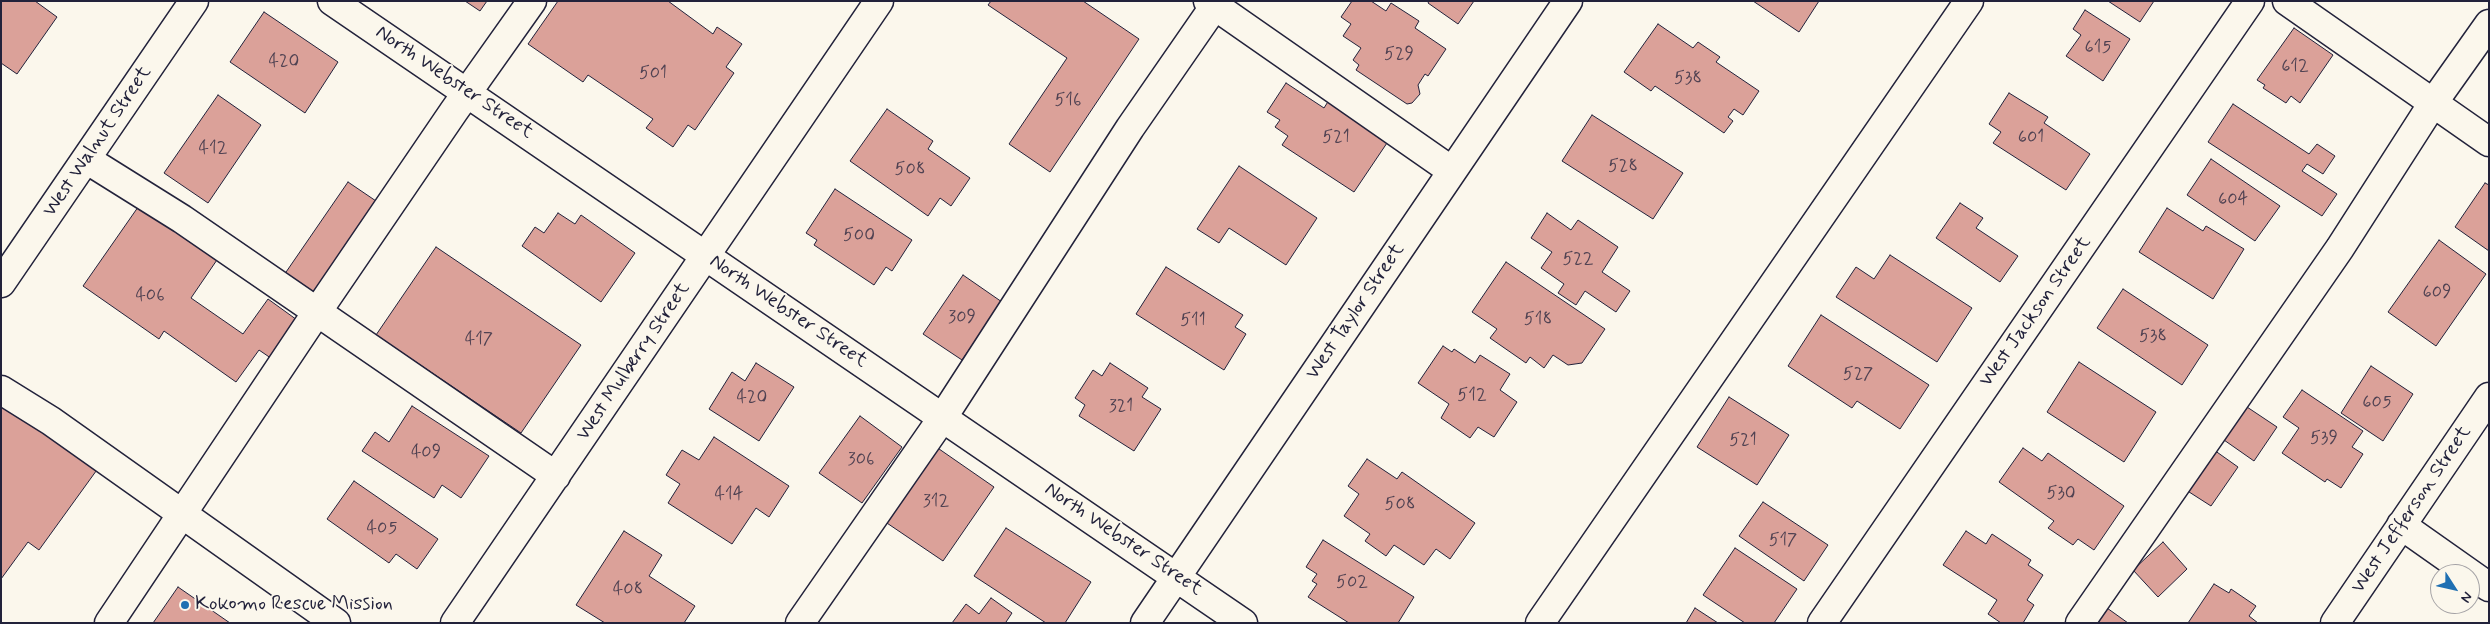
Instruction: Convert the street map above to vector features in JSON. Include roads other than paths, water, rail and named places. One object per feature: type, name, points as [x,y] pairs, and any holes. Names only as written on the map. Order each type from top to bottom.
[{"type":"street","name":"West Walnut Street","points":[[1,283],[194,1]]},
{"type":"street","name":"North Webster Street","points":[[332,1],[1243,623]]},
{"type":"street","points":[[109,623],[316,312],[532,1]]},
{"type":"street","name":"West Mulberry Street","points":[[455,623],[879,1]]},
{"type":"street","name":"West Taylor Street","points":[[1145,623],[1568,1]]},
{"type":"street","points":[[1540,623],[1969,1]]},
{"type":"street","name":"West Jackson Street","points":[[1822,623],[2250,1]]},
{"type":"street","points":[[2288,1],[2489,142]]},
{"type":"street","points":[[800,623],[943,417],[1130,128],[1214,3],[1452,171]]},
{"type":"street","points":[[2080,623],[2340,248],[2489,24]]},
{"type":"street","points":[[86,159],[182,218],[556,476]]},
{"type":"street","points":[[1,390],[51,421],[182,516],[336,623]]},
{"type":"street","name":"West Jefferson Street","points":[[2335,623],[2489,397]]},
{"type":"street","points":[[2401,525],[2489,587]]},
{"type":"place","name":"Kokomo Rescue Mission","points":[[185,605]]}]
